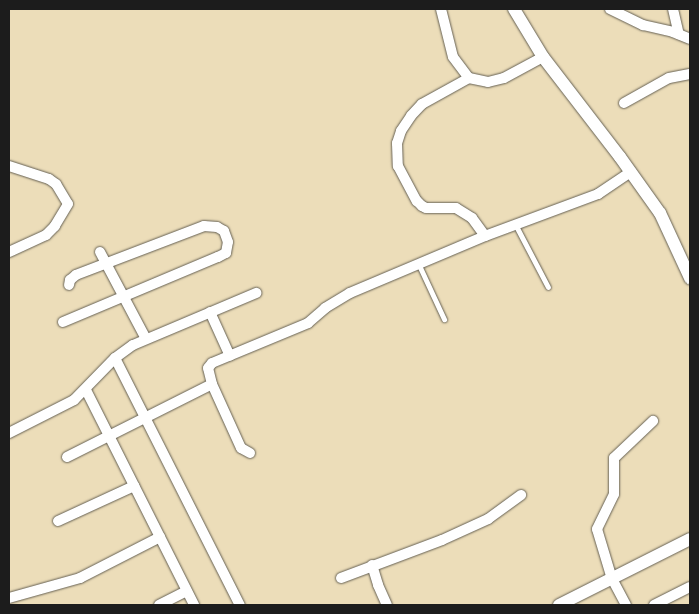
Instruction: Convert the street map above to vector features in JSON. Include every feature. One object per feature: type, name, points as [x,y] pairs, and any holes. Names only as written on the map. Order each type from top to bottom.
[{"type":"street","points":[[441,9],[453,57],[469,78],[488,82],[504,78],[543,57]]},
{"type":"street","points":[[514,9],[543,57],[631,172],[660,214],[690,278]]},
{"type":"street","points":[[610,9],[643,25],[679,34],[690,39]]},
{"type":"street","points":[[673,9],[679,34]]},
{"type":"street","points":[[624,103],[669,78],[690,74]]},
{"type":"street","points":[[469,78],[422,104],[411,116],[401,131],[397,142],[398,166],[416,201],[422,206],[426,208],[456,208],[472,218],[485,236]]},
{"type":"street","points":[[9,166],[49,179],[56,184],[68,204],[55,226],[46,234],[9,252]]},
{"type":"street","points":[[250,452],[242,448],[212,384],[208,368],[212,364],[308,323],[344,297],[418,263],[515,224],[598,194],[631,172]]},
{"type":"street","points":[[63,322],[226,253],[228,242],[224,232],[217,227],[204,226],[76,275],[70,280],[69,285]]},
{"type":"street","points":[[100,252],[122,298],[146,339]]},
{"type":"street","points":[[9,433],[68,404],[86,390],[115,358],[146,339],[256,293]]},
{"type":"street","points":[[210,312],[230,356]]},
{"type":"street","points":[[115,358],[240,605]]},
{"type":"street","points":[[67,457],[212,384]]},
{"type":"street","points":[[86,390],[194,605]]},
{"type":"street","points":[[626,605],[612,579],[597,529],[614,494],[614,458],[653,421]]},
{"type":"street","points":[[58,522],[134,486]]},
{"type":"street","points":[[341,578],[442,540],[488,519],[522,495]]},
{"type":"street","points":[[9,598],[80,578],[160,537]]},
{"type":"street","points":[[559,605],[690,539]]},
{"type":"street","points":[[372,565],[387,605]]},
{"type":"street","points":[[654,605],[690,586]]},
{"type":"street","points":[[159,605],[187,591]]},
{"type":"lane","points":[[515,224],[548,287]]},
{"type":"lane","points":[[418,263],[444,319]]}]
